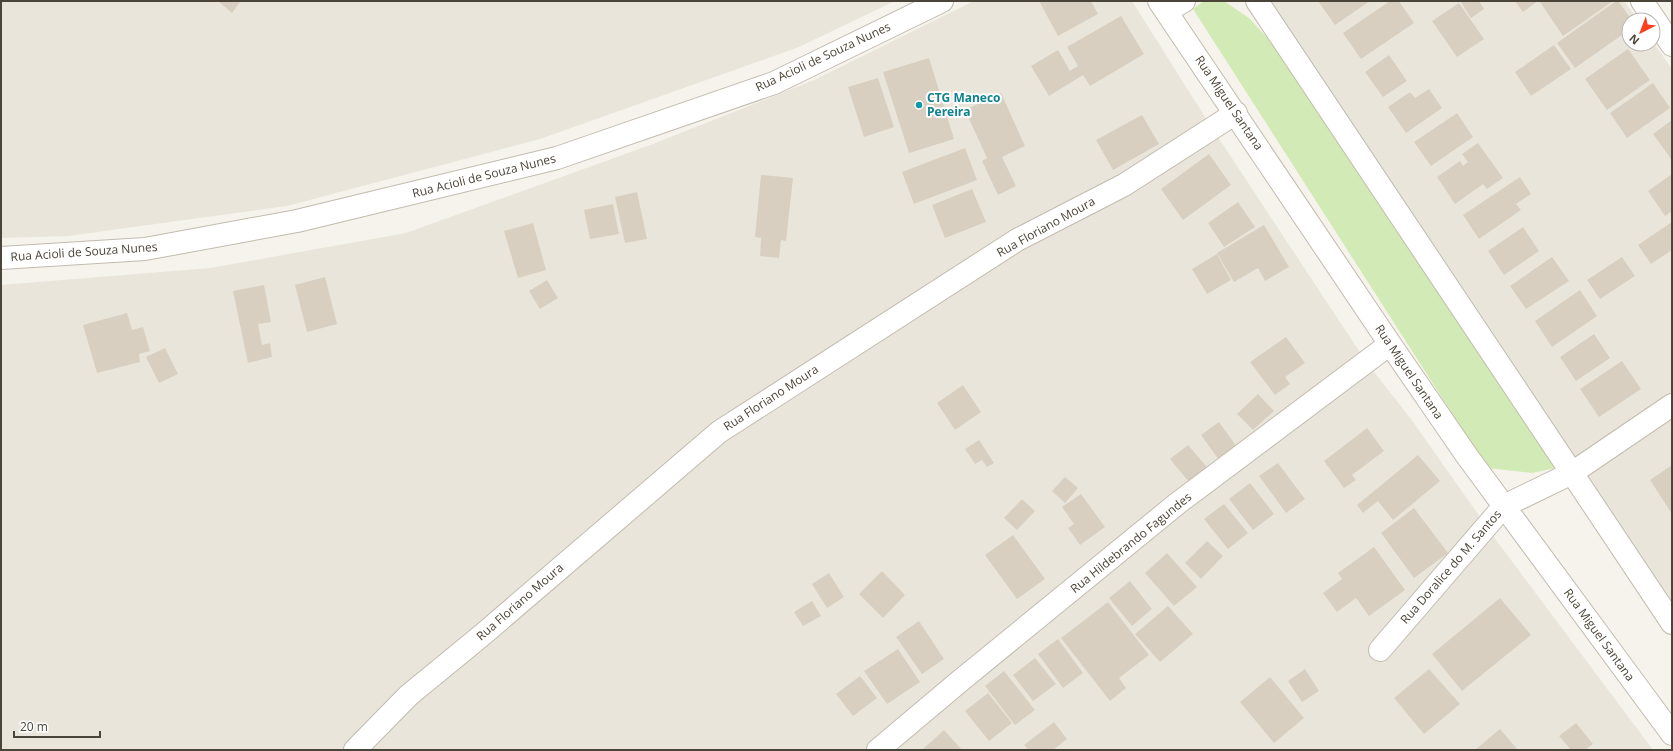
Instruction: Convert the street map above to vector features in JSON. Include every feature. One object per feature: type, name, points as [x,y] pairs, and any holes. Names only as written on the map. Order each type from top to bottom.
[{"type":"street","name":"Rua Acioli de Souza Nunes","points":[[1,258],[145,249],[297,221],[557,158],[774,83],[942,1]]},
{"type":"street","points":[[1160,1],[1167,11],[1184,1]]},
{"type":"street","name":"Rua Miguel Santana","points":[[1160,1],[1467,456],[1672,734]]},
{"type":"street","points":[[1257,1],[1672,623]]},
{"type":"street","points":[[1642,1],[1672,45]]},
{"type":"street","name":"Rua Floriano Moura","points":[[355,750],[409,695],[481,636],[719,432],[1017,240],[1124,185],[1236,113]]},
{"type":"street","name":"Rua Hildebrando Fagundes","points":[[878,750],[1178,503],[1390,344]]},
{"type":"street","name":"Rua Doralice do M. Santos","points":[[1380,650],[1504,506],[1572,473],[1672,405]]},
{"type":"shaded area","points":[[1,1],[895,1],[799,47],[540,139],[287,206],[68,236],[1,238]]},
{"type":"shaded area","points":[[974,1],[1132,1],[1212,128],[1367,363],[1411,419],[1499,544],[1653,750],[1,750],[1,285],[210,268],[406,233],[653,144],[814,80]]},
{"type":"shaded area","points":[[1268,1],[1624,1],[1632,12],[1621,12],[1621,52],[1660,52],[1672,69],[1672,392],[1573,460]]},
{"type":"shaded area","points":[[1672,415],[1672,610],[1584,477]]},
{"type":"green space","points":[[1204,1],[1224,1],[1249,18],[1283,55],[1560,467],[1532,473],[1487,468],[1193,9]]},
{"type":"building","points":[[218,1],[241,1],[232,13]]},
{"type":"building","points":[[1039,1],[1091,1],[1098,14],[1058,36]]},
{"type":"building","points":[[1318,1],[1370,1],[1335,25]]},
{"type":"building","points":[[1390,1],[1399,1],[1414,23],[1361,59],[1343,33]]},
{"type":"building","points":[[1479,1],[1484,9],[1471,18],[1461,2]]},
{"type":"building","points":[[1515,1],[1538,1],[1523,12]]},
{"type":"building","points":[[1613,1],[1563,36],[1540,2]]},
{"type":"building","points":[[1616,1],[1618,1],[1626,12],[1621,12],[1621,36],[1575,68],[1557,43]]},
{"type":"building","points":[[1459,3],[1484,39],[1457,57],[1432,21]]},
{"type":"building","points":[[1121,16],[1144,54],[1090,86],[1083,75],[1049,96],[1031,66],[1058,50],[1070,71],[1078,66],[1067,47]]},
{"type":"building","points":[[1554,45],[1571,69],[1531,96],[1515,72]]},
{"type":"building","points":[[1624,52],[1630,52],[1650,80],[1607,110],[1585,79]]},
{"type":"building","points":[[1389,55],[1407,81],[1383,97],[1365,72]]},
{"type":"building","name":"CTG Maneco Pereira","points":[[929,58],[954,139],[909,153],[883,72]]},
{"type":"building","points":[[878,78],[894,127],[864,137],[848,87]]},
{"type":"building","points":[[1653,83],[1670,108],[1627,138],[1610,113]]},
{"type":"building","points":[[1429,89],[1442,108],[1406,133],[1388,107],[1410,92],[1415,98]]},
{"type":"building","points":[[1001,93],[1025,146],[1002,157],[1016,186],[998,195],[982,161],[987,158],[965,110]]},
{"type":"building","points":[[1457,113],[1473,137],[1431,166],[1414,142]]},
{"type":"building","points":[[1142,115],[1159,144],[1113,170],[1096,140]]},
{"type":"building","points":[[1672,120],[1672,158],[1671,159],[1653,134]]},
{"type":"building","points":[[1478,143],[1503,178],[1487,189],[1483,184],[1455,204],[1437,177],[1460,161],[1463,166],[1468,162],[1462,154]]},
{"type":"building","points":[[965,148],[977,180],[914,204],[902,172]]},
{"type":"building","points":[[1209,154],[1231,185],[1183,220],[1161,189]]},
{"type":"building","points":[[1672,174],[1672,211],[1665,216],[1648,191]]},
{"type":"building","points":[[761,175],[793,178],[786,241],[781,240],[779,258],[760,256],[761,238],[755,237]]},
{"type":"building","points":[[1520,177],[1531,194],[1516,204],[1521,210],[1479,239],[1463,215]]},
{"type":"building","points":[[972,189],[986,222],[945,238],[932,205]]},
{"type":"building","points":[[637,192],[647,239],[625,243],[615,197]]},
{"type":"building","points":[[1238,202],[1255,227],[1224,247],[1208,223]]},
{"type":"building","points":[[613,204],[619,234],[590,239],[584,210]]},
{"type":"building","points":[[1672,222],[1672,250],[1651,264],[1638,245]]},
{"type":"building","points":[[533,223],[546,270],[518,278],[504,231]]},
{"type":"building","points":[[1264,225],[1289,267],[1265,281],[1258,268],[1234,282],[1217,253]]},
{"type":"building","points":[[1523,227],[1539,251],[1504,275],[1488,251]]},
{"type":"building","points":[[1217,254],[1231,280],[1207,294],[1192,269]]},
{"type":"building","points":[[1552,257],[1569,281],[1526,309],[1510,286]]},
{"type":"building","points":[[1622,257],[1635,276],[1600,299],[1587,280]]},
{"type":"building","points":[[325,277],[337,324],[307,332],[295,285]]},
{"type":"building","points":[[547,280],[558,298],[540,309],[529,291]]},
{"type":"building","points":[[264,285],[271,322],[258,324],[262,345],[270,343],[272,357],[248,363],[233,291]]},
{"type":"building","points":[[1580,290],[1597,316],[1552,347],[1535,321]]},
{"type":"building","points":[[127,313],[132,330],[143,327],[150,351],[139,354],[140,362],[97,373],[83,325]]},
{"type":"building","points":[[1594,334],[1610,358],[1576,381],[1560,357]]},
{"type":"building","points":[[1286,337],[1305,363],[1285,377],[1290,384],[1275,395],[1250,362]]},
{"type":"building","points":[[165,348],[178,374],[159,383],[146,357]]},
{"type":"building","points":[[1622,361],[1641,389],[1599,417],[1580,389]]},
{"type":"building","points":[[963,385],[981,412],[955,430],[937,403]]},
{"type":"building","points":[[1258,394],[1274,411],[1253,430],[1237,414]]},
{"type":"building","points":[[1219,422],[1240,451],[1222,464],[1201,435]]},
{"type":"building","points":[[1367,428],[1384,451],[1352,475],[1356,480],[1344,488],[1324,461]]},
{"type":"building","points":[[979,440],[994,463],[987,467],[982,460],[975,464],[965,449]]},
{"type":"building","points":[[1188,445],[1212,473],[1194,488],[1170,459]]},
{"type":"building","points":[[1418,455],[1440,481],[1393,520],[1378,501],[1363,513],[1357,505]]},
{"type":"building","points":[[1278,463],[1305,499],[1286,513],[1259,476]]},
{"type":"building","points":[[1672,465],[1672,514],[1650,480]]},
{"type":"building","points":[[1065,477],[1078,488],[1065,503],[1052,491]]},
{"type":"building","points":[[1250,483],[1274,514],[1253,530],[1229,499]]},
{"type":"building","points":[[1081,494],[1105,527],[1080,545],[1068,528],[1074,524],[1062,507]]},
{"type":"building","points":[[1022,499],[1035,511],[1017,530],[1004,518]]},
{"type":"building","points":[[1224,504],[1248,533],[1228,549],[1204,519]]},
{"type":"building","points":[[1414,508],[1448,553],[1414,578],[1381,533]]},
{"type":"building","points":[[1013,535],[1045,579],[1017,599],[985,555]]},
{"type":"building","points":[[1207,541],[1223,556],[1201,579],[1185,563]]},
{"type":"building","points":[[1374,547],[1405,590],[1369,616],[1356,598],[1337,612],[1323,593],[1342,579],[1338,573]]},
{"type":"building","points":[[1167,553],[1197,587],[1174,606],[1145,573]]},
{"type":"building","points":[[882,571],[905,595],[883,618],[859,594]]},
{"type":"building","points":[[829,573],[844,597],[827,608],[812,584]]},
{"type":"building","points":[[1130,581],[1152,609],[1132,626],[1109,598]]},
{"type":"building","points":[[1500,598],[1531,635],[1462,691],[1432,654]]},
{"type":"building","points":[[812,601],[821,616],[803,626],[794,612]]},
{"type":"building","points":[[1108,602],[1149,655],[1119,678],[1126,688],[1110,701],[1061,638]]},
{"type":"building","points":[[1168,606],[1193,634],[1160,662],[1135,634]]},
{"type":"building","points":[[919,621],[944,659],[922,674],[896,637]]},
{"type":"building","points":[[1058,639],[1083,673],[1063,688],[1038,654]]},
{"type":"building","points":[[898,649],[920,682],[887,704],[864,671]]},
{"type":"building","points":[[1035,658],[1056,684],[1033,701],[1013,675]]},
{"type":"building","points":[[1305,669],[1319,691],[1302,702],[1288,681]]},
{"type":"building","points":[[1429,669],[1460,704],[1424,734],[1394,698]]},
{"type":"building","points":[[1004,671],[1035,710],[1015,725],[985,686]]},
{"type":"building","points":[[860,676],[877,698],[853,716],[836,694]]},
{"type":"building","points":[[1270,677],[1304,718],[1274,743],[1240,702]]},
{"type":"building","points":[[988,693],[1012,723],[989,741],[965,711]]},
{"type":"building","points":[[1054,722],[1067,739],[1053,750],[1029,750],[1024,745]]},
{"type":"building","points":[[1576,723],[1593,744],[1585,750],[1571,750],[1559,736]]},
{"type":"building","points":[[1500,729],[1518,750],[1475,750]]},
{"type":"building","points":[[944,730],[962,750],[922,750]]},
{"type":"place","name":"CTG Maneco Pereira","points":[[919,105]]}]
